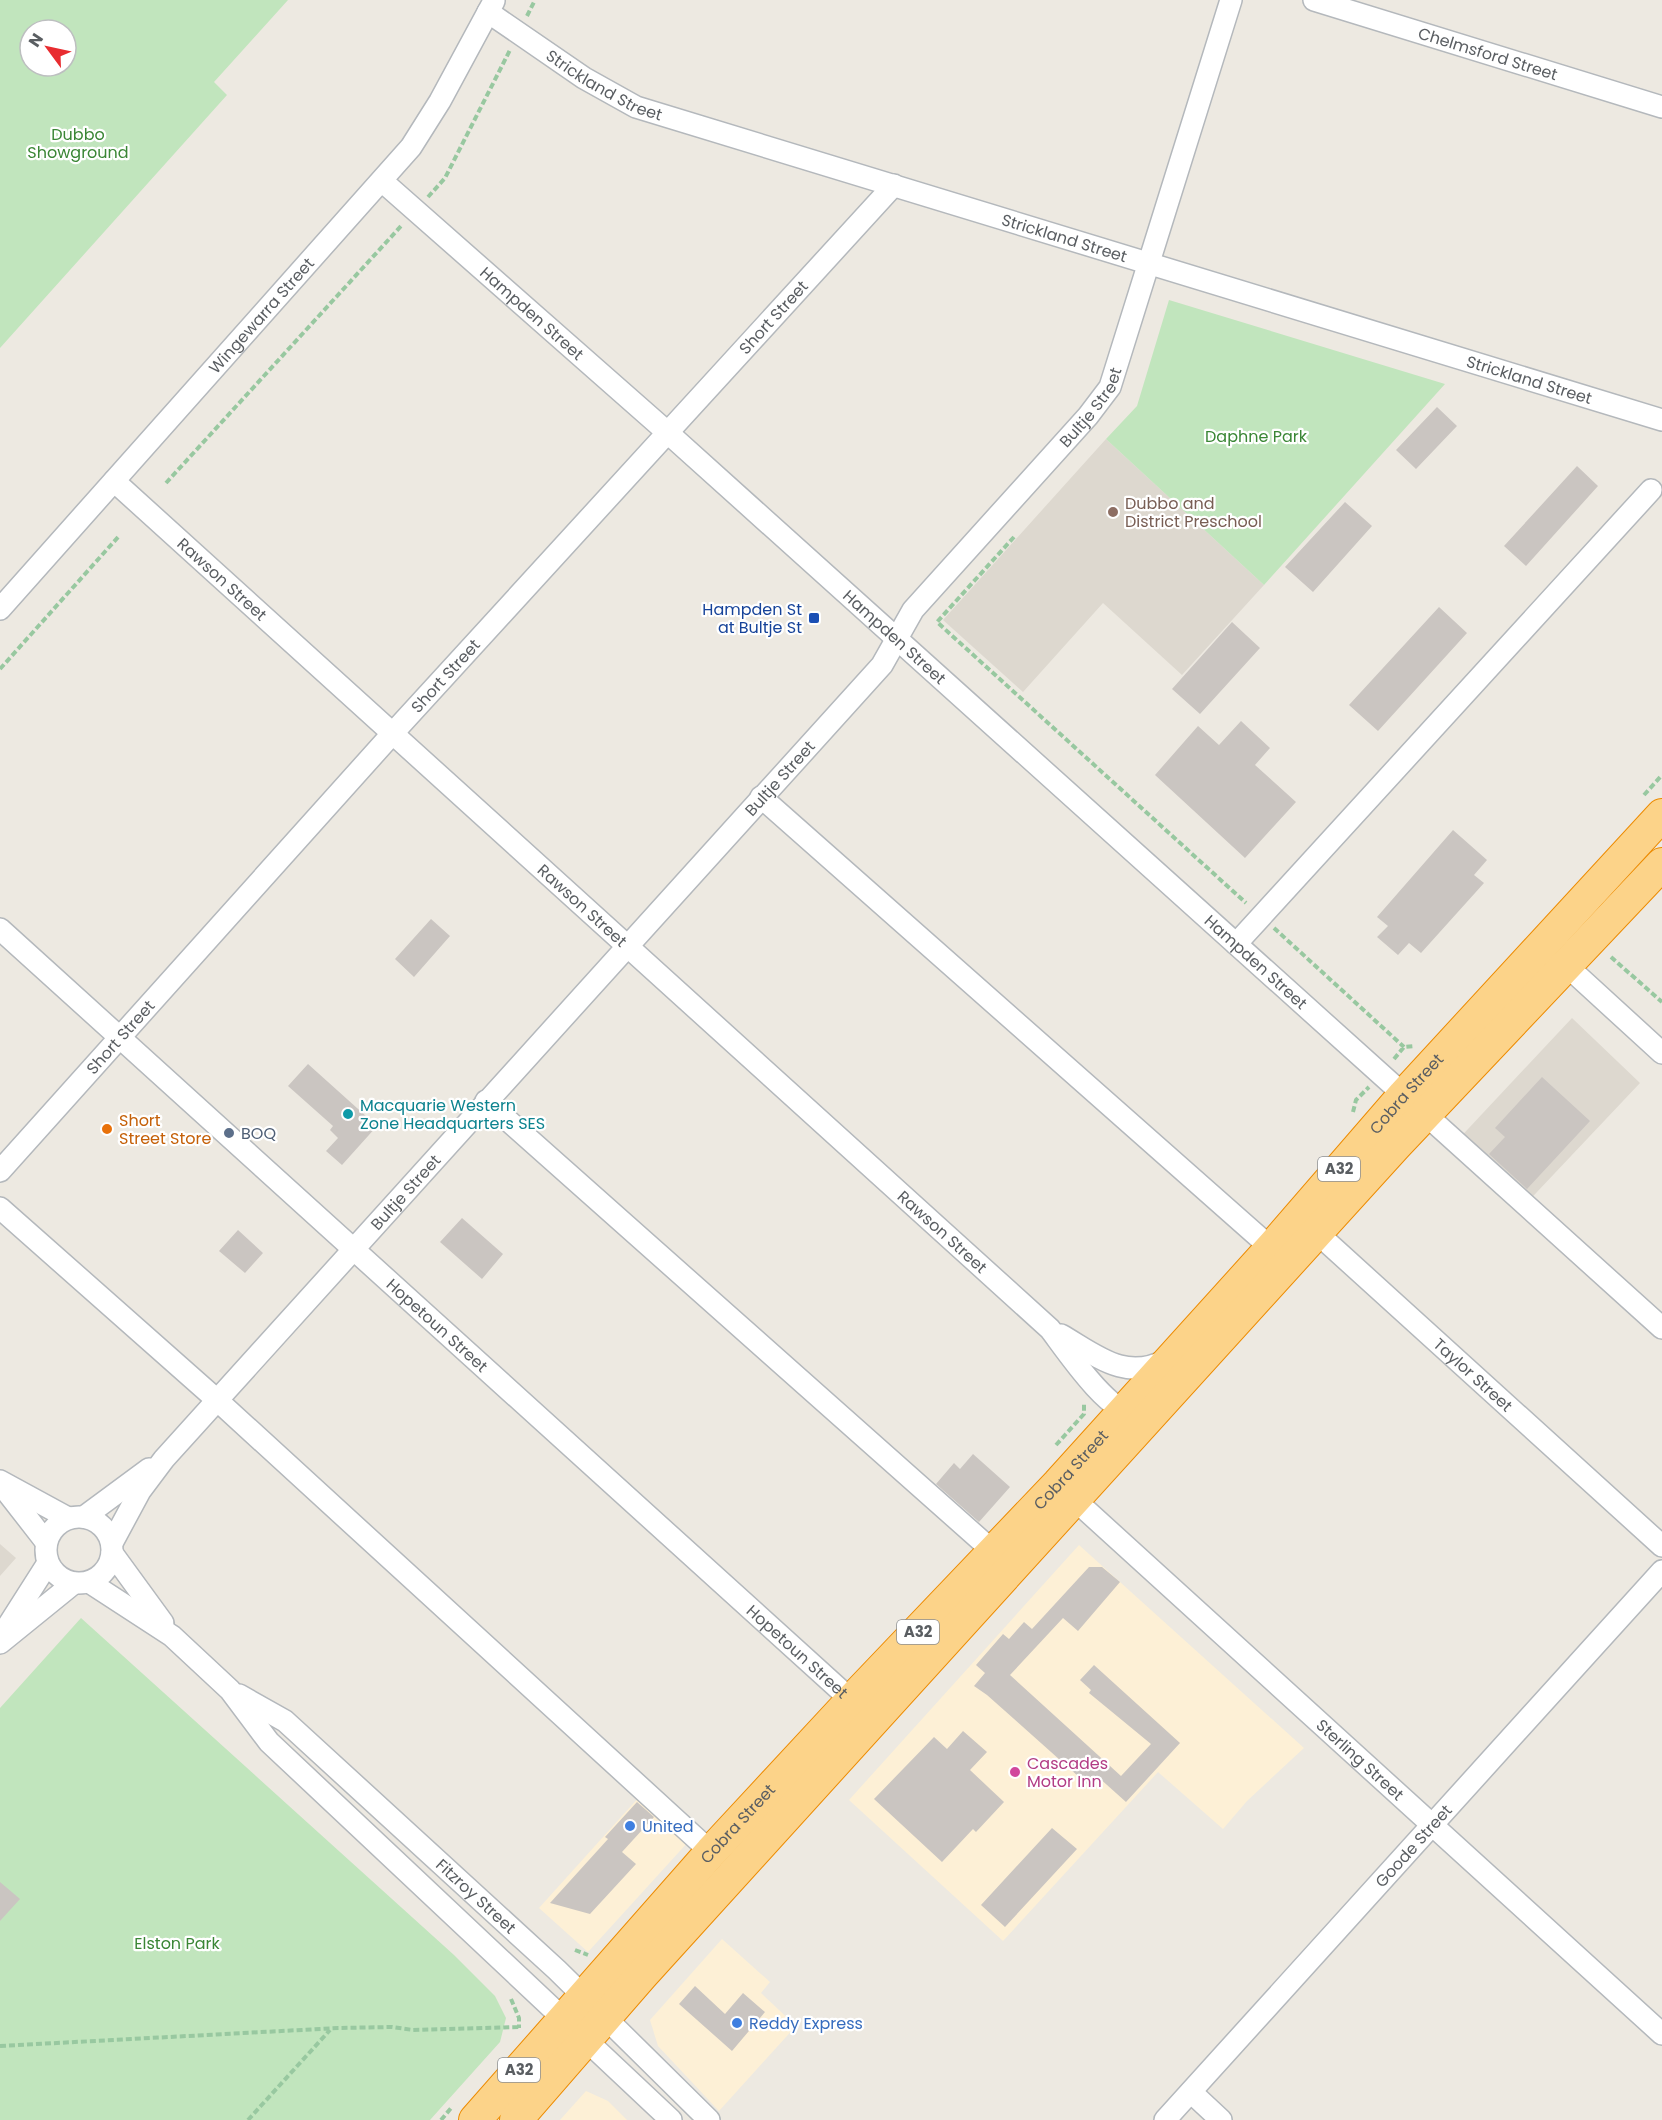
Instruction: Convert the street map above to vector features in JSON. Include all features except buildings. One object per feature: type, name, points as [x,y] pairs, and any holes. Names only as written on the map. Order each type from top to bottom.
[{"type":"highway","name":"Cobra Street","points":[[516,2120],[606,2018],[995,1553],[1067,1492],[1122,1411],[1186,1359],[1317,1233],[1396,1145],[1414,1104],[1493,1001],[1662,815]]},
{"type":"highway","name":"Cobra Street","points":[[475,2120],[711,1852],[863,1710],[1067,1492],[1186,1359],[1273,1246],[1414,1104],[1568,967],[1662,864]]},
{"type":"highway","points":[[1493,1001],[1534,967],[1546,963],[1568,967]]},
{"type":"street","name":"Bultje Street","points":[[112,1548],[140,1491],[164,1459],[882,665],[913,610],[1088,416],[1110,387],[1231,0]]},
{"type":"street","name":"Chelmsford Street","points":[[1314,0],[1662,107]]},
{"type":"street","name":"Strickland Street","points":[[491,6],[518,33],[584,78],[636,107],[1662,420]]},
{"type":"street","name":"Wingewarra Street","points":[[0,609],[411,147],[440,101],[491,6]]},
{"type":"street","name":"Hampden Street","points":[[382,181],[667,432],[1662,1328]]},
{"type":"street","name":"Short Street","points":[[0,1171],[392,734],[894,185]]},
{"type":"street","name":"Rawson Street","points":[[114,481],[1050,1329],[1097,1389],[1122,1411]]},
{"type":"street","points":[[1236,944],[1651,490]]},
{"type":"street","points":[[761,797],[1273,1246],[1298,1231],[1317,1233]]},
{"type":"street","name":"Hopetoun Street","points":[[0,929],[863,1710]]},
{"type":"street","points":[[1568,967],[1662,1053]]},
{"type":"street","points":[[486,1101],[995,1553]]},
{"type":"street","points":[[0,1208],[217,1400],[711,1852]]},
{"type":"street","name":"Taylor Street","points":[[1317,1233],[1662,1546]]},
{"type":"street","name":"Rawson Street","points":[[1050,1329],[1102,1359],[1130,1370],[1186,1359]]},
{"type":"street","name":"Bultje Street","points":[[76,1517],[164,1459]]},
{"type":"street","points":[[0,1482],[105,1528],[112,1548],[105,1571],[82,1582],[0,1643]]},
{"type":"street","points":[[0,1482],[47,1552],[58,1576],[82,1582]]},
{"type":"street","name":"Sterling Street","points":[[1067,1492],[1662,2034]]},
{"type":"street","points":[[0,1638],[47,1552],[58,1523],[76,1517]]},
{"type":"street","name":"Fitzroy Street","points":[[112,1548],[172,1636]]},
{"type":"street","name":"Goode Street","points":[[1166,2120],[1662,1571]]},
{"type":"street","name":"Fitzroy Street","points":[[82,1582],[172,1636],[230,1690],[268,1742],[410,1872],[585,2041],[671,2120]]},
{"type":"street","name":"Fitzroy Street","points":[[230,1690],[285,1721],[583,1995],[709,2120]]},
{"type":"street","points":[[1191,2092],[1221,2120]]},
{"type":"path","points":[[166,483],[445,178],[535,0]]},
{"type":"path","points":[[0,669],[119,536]]},
{"type":"path","points":[[1014,537],[937,622],[1248,904]]},
{"type":"path","points":[[1265,920],[1404,1047]]},
{"type":"path","points":[[1611,957],[1662,1002]]},
{"type":"path","points":[[0,2046],[330,2030],[520,2027],[519,2018]]},
{"type":"path","points":[[248,2120],[330,2030]]},
{"type":"shaded area","name":"Dubbo and District Preschool","points":[[1106,439],[1264,585],[1182,675],[1103,603],[1023,692],[943,620]]},
{"type":"shaded area","points":[[1572,1018],[1640,1083],[1521,1209],[1454,1144]]},
{"type":"shaded area","points":[[0,1544],[16,1558],[0,1576]]},
{"type":"shaded area","points":[[1079,1545],[1304,1748],[1247,1801],[1223,1829],[1158,1772],[1003,1941],[849,1800]]},
{"type":"shaded area","name":"United","points":[[640,1796],[689,1841],[588,1952],[539,1908]]},
{"type":"shaded area","points":[[722,1939],[770,1982],[761,1993],[796,2026],[719,2111],[658,2046],[650,2020]]},
{"type":"shaded area","points":[[586,2091],[608,2101],[627,2120],[560,2120]]},
{"type":"green space","name":"Dubbo Showground","points":[[0,0],[288,0],[214,82],[227,95],[0,348]]},
{"type":"green space","name":"Daphne Park","points":[[1169,300],[1445,384],[1264,585],[1106,439],[1137,406]]},
{"type":"green space","name":"Elston Park","points":[[81,1618],[454,1955],[495,1996],[506,2018],[500,2042],[430,2120],[0,2120],[0,1708]]},
{"type":"place","name":"Dubbo and District Preschool","points":[[1113,512]]},
{"type":"place","name":"Hampden St at Bultje St","points":[[814,618]]},
{"type":"place","name":"Macquarie Western Zone Headquarters SES","points":[[348,1114]]},
{"type":"place","name":"Short Street Store","points":[[107,1129]]},
{"type":"place","name":"BOQ","points":[[229,1133]]},
{"type":"place","name":"Cascades Motor Inn","points":[[1015,1772]]},
{"type":"place","name":"United","points":[[630,1826]]},
{"type":"place","name":"Reddy Express","points":[[737,2023]]}]
